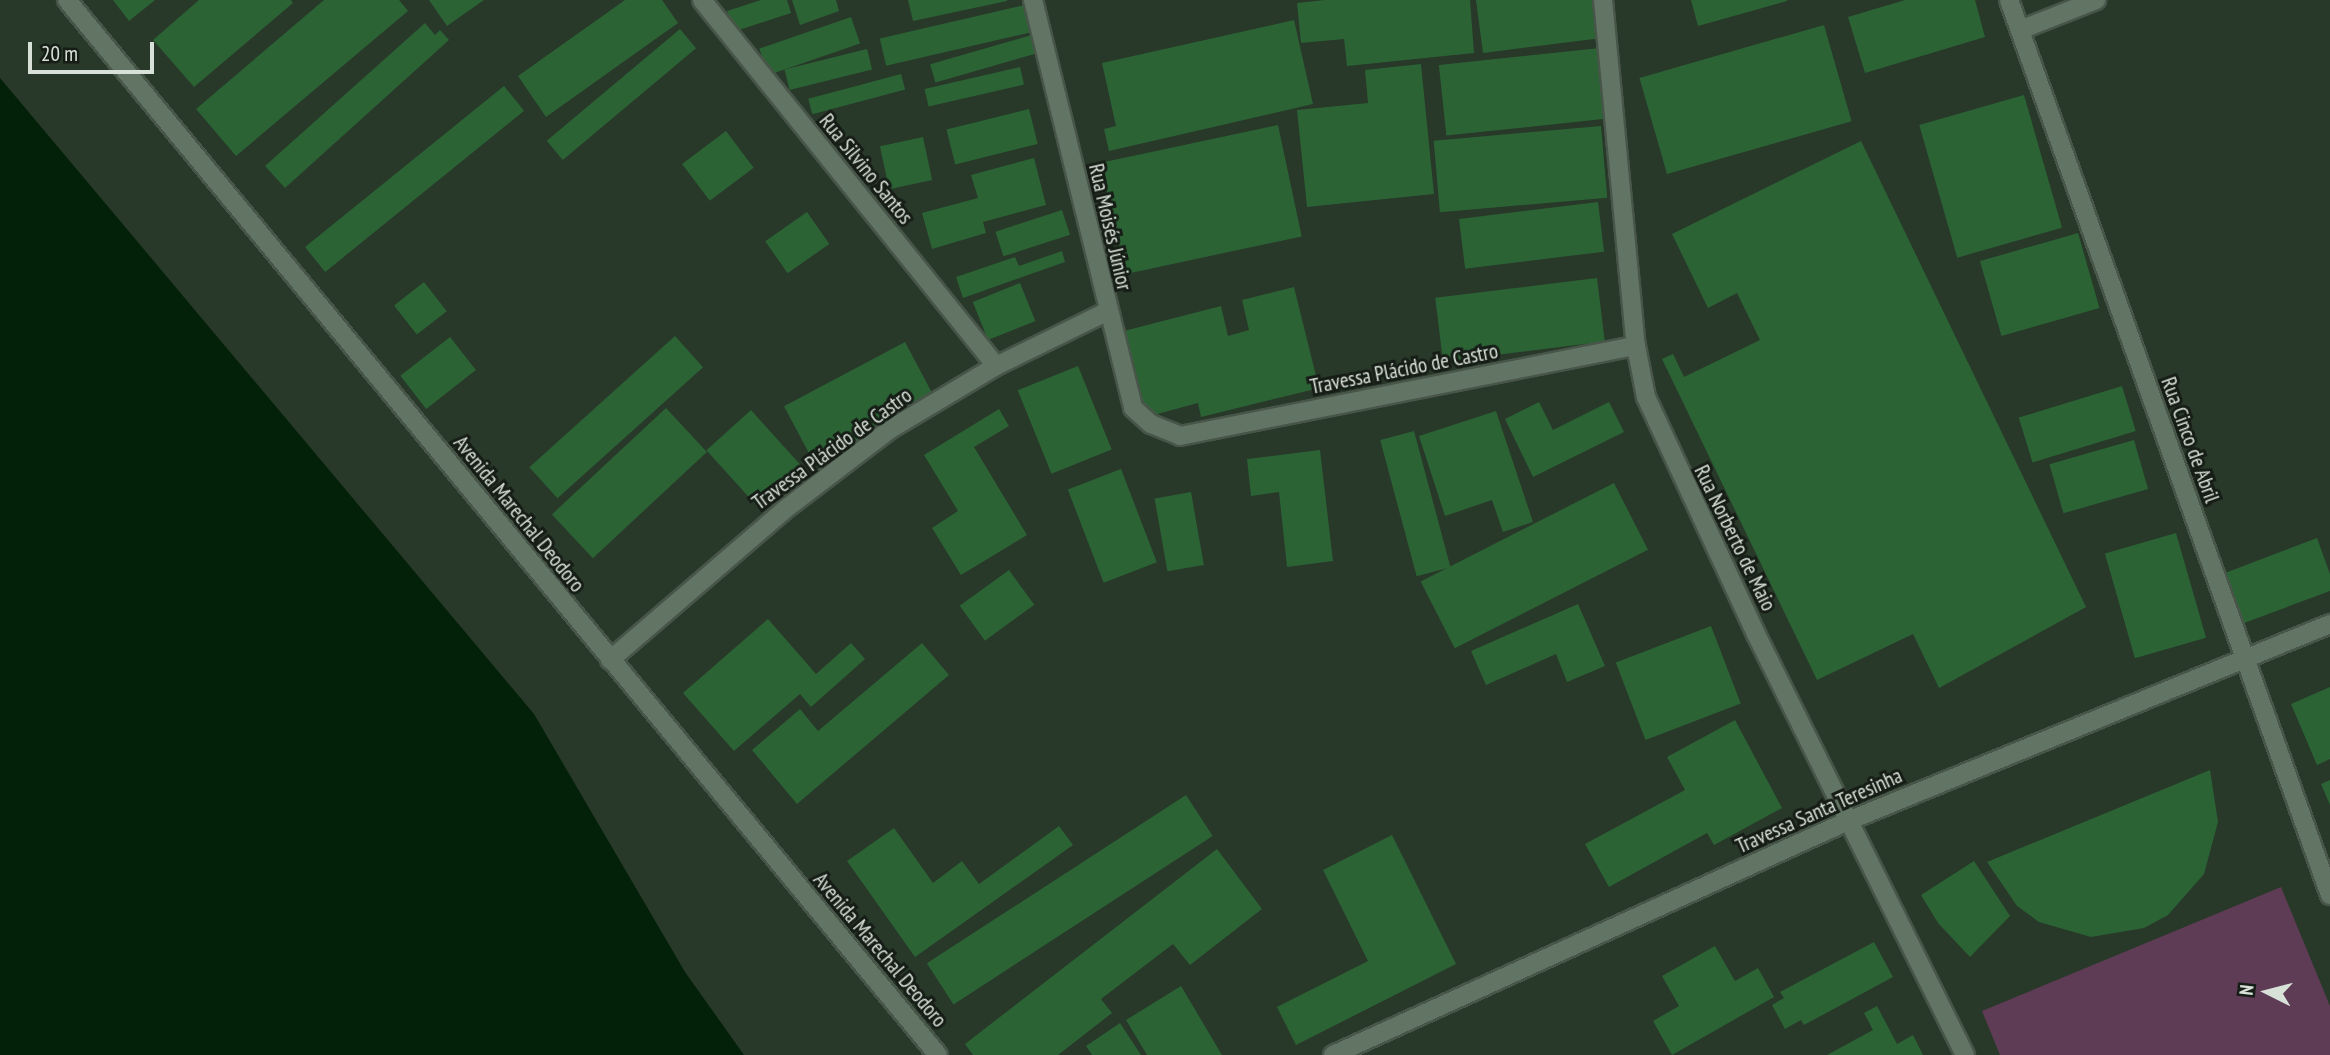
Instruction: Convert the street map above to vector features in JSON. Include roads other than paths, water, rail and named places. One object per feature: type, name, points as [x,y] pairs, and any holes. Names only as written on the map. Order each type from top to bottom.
[{"type":"street","name":"Avenida Marechal Deodoro","points":[[67,0],[938,1055]]},
{"type":"street","name":"Rua Silvino Santos","points":[[702,0],[996,366]]},
{"type":"street","name":"Rua Moisés Júnior","points":[[1033,0],[1106,312],[1133,408],[1151,424],[1180,436]]},
{"type":"street","name":"Rua Norberto de Maio","points":[[1603,0],[1636,346],[1646,397],[1668,451],[1965,1055]]},
{"type":"street","name":"Rua Cinco de Abril","points":[[2009,0],[2330,895]]},
{"type":"street","points":[[2020,30],[2096,0]]},
{"type":"street","name":"Travessa Plácido de Castro","points":[[610,660],[783,511],[889,430],[996,366],[1106,312]]},
{"type":"street","name":"Travessa Plácido de Castro","points":[[1180,436],[1636,346]]},
{"type":"street","name":"Travessa Santa Teresinha","points":[[1333,1055],[1848,821],[2330,624]]}]
